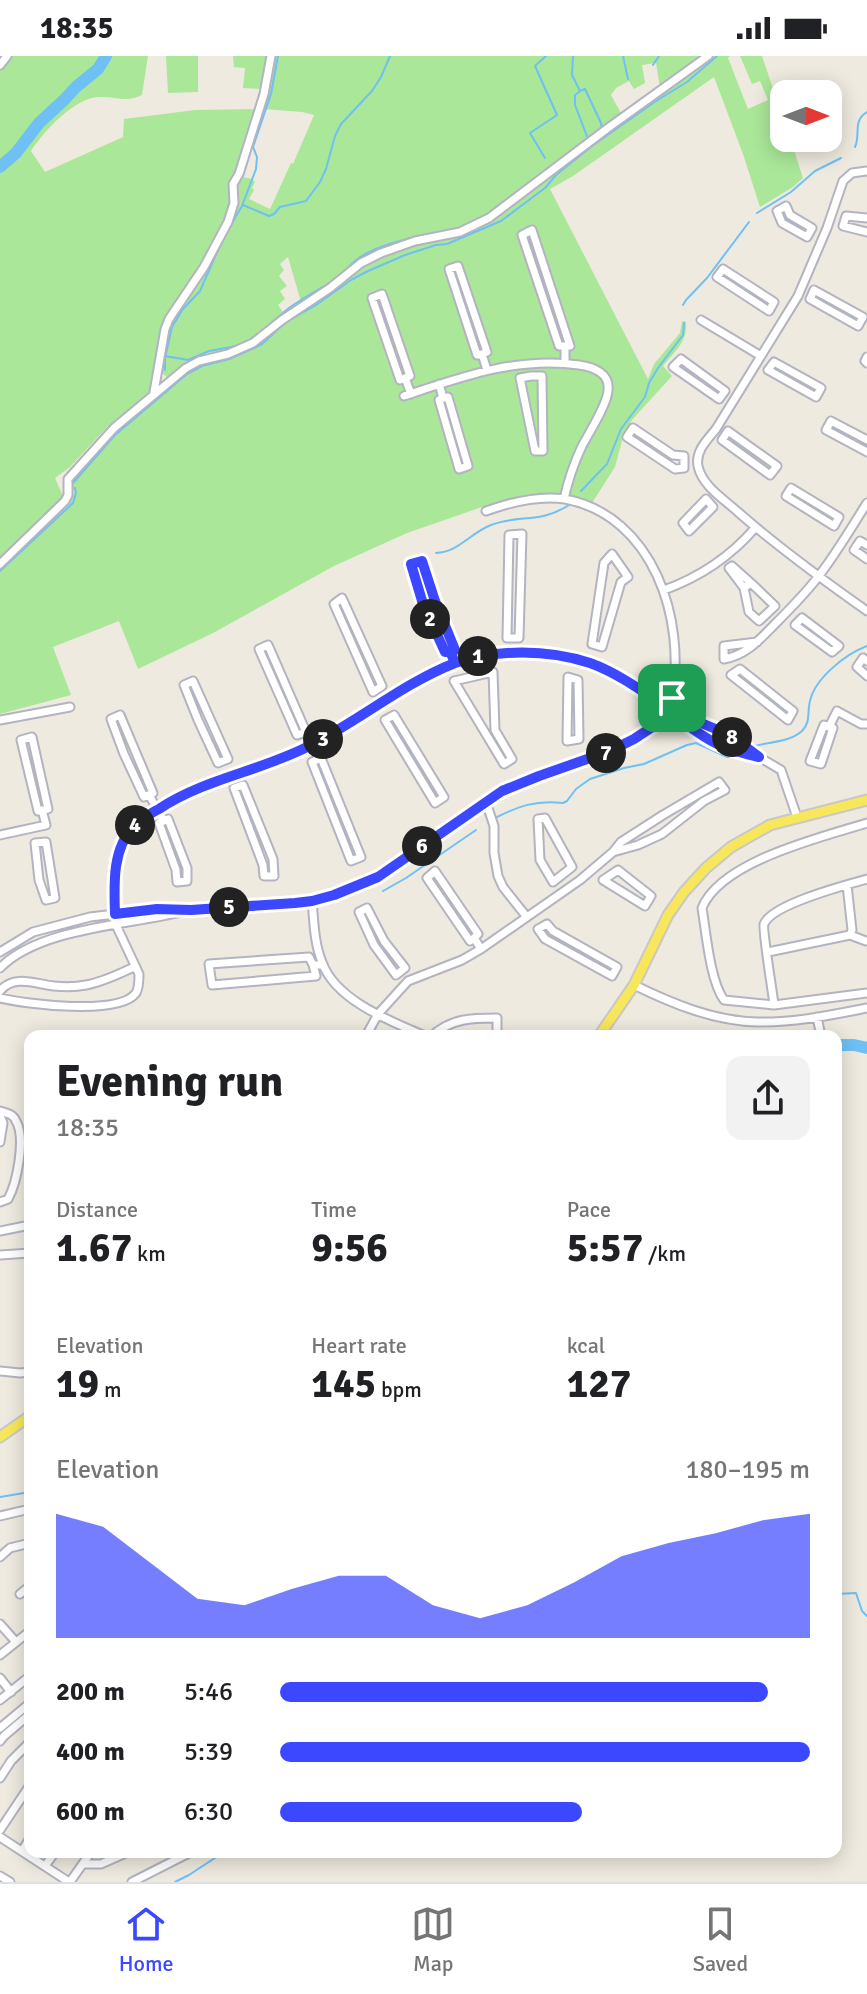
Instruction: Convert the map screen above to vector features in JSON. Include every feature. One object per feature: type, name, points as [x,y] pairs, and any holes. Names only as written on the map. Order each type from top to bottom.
[{"type":"main road","points":[[603,1030],[634,985],[668,915],[706,868],[731,847],[770,825],[867,800]]},
{"type":"main road","points":[[0,1437],[24,1420]]},
{"type":"street","points":[[0,65],[7,56]]},
{"type":"street","points":[[154,393],[160,350],[169,319],[204,267],[231,213],[233,184],[239,174],[264,94],[271,56]]},
{"type":"street","points":[[0,564],[65,501],[68,479],[96,446],[154,393],[193,364],[236,351],[260,339],[361,263],[390,249],[460,232],[489,218],[708,56]]},
{"type":"street","points":[[867,171],[856,172],[846,178],[840,188],[798,296],[716,429],[701,448],[697,462],[703,479],[755,528],[867,611]]},
{"type":"street","points":[[786,206],[790,215],[812,228],[810,233],[807,237],[782,223],[777,211],[786,206]]},
{"type":"street","points":[[867,218],[846,216],[843,226],[867,232]]},
{"type":"street","points":[[831,217],[844,221]]},
{"type":"street","points":[[532,230],[570,346],[565,346],[559,346],[522,235],[532,230]]},
{"type":"street","points":[[810,233],[822,238]]},
{"type":"street","points":[[458,266],[487,352],[482,354],[477,355],[449,269],[458,266]]},
{"type":"street","points":[[723,269],[774,302],[771,307],[769,311],[717,277],[723,269]]},
{"type":"street","points":[[800,288],[812,294]]},
{"type":"street","points":[[814,290],[863,317],[858,326],[810,299],[812,294],[814,290]]},
{"type":"street","points":[[382,294],[410,376],[405,378],[400,380],[372,298],[382,294]]},
{"type":"street","points":[[771,307],[787,316]]},
{"type":"street","points":[[701,320],[771,366]]},
{"type":"street","points":[[565,346],[565,363]]},
{"type":"street","points":[[482,354],[487,370]]},
{"type":"street","points":[[681,359],[725,391],[722,395],[719,399],[673,367],[681,359]]},
{"type":"street","points":[[774,362],[821,388],[816,397],[768,370],[771,366],[774,362]]},
{"type":"street","points":[[530,363],[531,376]]},
{"type":"street","points":[[405,378],[407,395],[487,370],[530,363],[565,363],[600,371],[609,390],[574,463],[564,499]]},
{"type":"street","points":[[531,376],[542,376],[543,451],[535,451],[520,378],[531,376]]},
{"type":"street","points":[[439,384],[443,398]]},
{"type":"street","points":[[722,395],[733,400]]},
{"type":"street","points":[[448,397],[468,466],[459,469],[439,400],[443,398],[448,397]]},
{"type":"street","points":[[867,440],[831,421],[826,430],[867,452]]},
{"type":"street","points":[[633,428],[673,455],[684,456],[684,462],[684,468],[675,469],[627,437],[633,428]]},
{"type":"street","points":[[716,429],[725,436]]},
{"type":"street","points":[[728,431],[777,466],[770,475],[722,440],[725,436],[728,431]]},
{"type":"street","points":[[684,462],[697,462]]},
{"type":"street","points":[[791,488],[839,517],[836,522],[834,526],[786,496],[791,488]]},
{"type":"street","points":[[710,503],[718,495]]},
{"type":"street","points":[[486,511],[524,500],[564,499],[598,512],[627,532],[648,559],[664,590],[676,643],[672,698]]},
{"type":"street","points":[[757,642],[724,646],[724,659],[742,653],[757,642],[788,611],[818,577],[867,503]]},
{"type":"street","points":[[836,522],[849,530]]},
{"type":"street","points":[[664,590],[713,566],[755,528]]},
{"type":"street","points":[[522,534],[519,638],[513,639],[507,638],[509,535],[522,534]]},
{"type":"street","points":[[845,538],[857,546]]},
{"type":"street","points":[[867,545],[860,541],[854,550],[867,559]]},
{"type":"street","points":[[612,554],[628,577],[621,582],[602,647],[597,646],[592,644],[604,563],[612,554]]},
{"type":"street","points":[[422,561],[455,650],[450,651],[445,652],[423,604],[411,564],[422,561]]},
{"type":"street","points":[[747,586],[775,606],[767,613],[759,621],[749,612],[747,586]]},
{"type":"street","points":[[342,598],[382,686],[377,689],[373,692],[334,604],[342,598]]},
{"type":"street","points":[[788,611],[798,622]]},
{"type":"street","points":[[767,613],[776,623]]},
{"type":"street","points":[[802,618],[839,646],[832,652],[795,625],[798,622],[802,618]]},
{"type":"street","points":[[512,653],[513,639]]},
{"type":"street","points":[[268,645],[306,732],[302,733],[297,735],[259,649],[268,645]]},
{"type":"street","points":[[592,664],[597,646]]},
{"type":"street","points":[[450,651],[455,663]]},
{"type":"street","points":[[0,998],[67,1007],[125,1000],[136,993],[139,974],[116,925],[114,886],[118,855],[124,839],[135,824],[177,797],[309,747],[438,670],[488,654],[539,654],[592,664],[660,703]]},
{"type":"street","points":[[471,658],[474,675]]},
{"type":"street","points":[[731,658],[735,673]]},
{"type":"street","points":[[867,661],[863,658],[857,667],[867,676]]},
{"type":"street","points":[[573,679],[578,660]]},
{"type":"street","points":[[740,669],[793,711],[788,720],[731,675],[735,673],[740,669]]},
{"type":"street","points":[[493,672],[495,730],[512,759],[504,764],[454,681],[474,675],[493,672]]},
{"type":"street","points":[[568,677],[573,679],[578,680],[579,739],[567,741],[568,677]]},
{"type":"street","points":[[193,681],[228,759],[223,761],[218,763],[184,685],[193,681]]},
{"type":"street","points":[[377,689],[390,717]]},
{"type":"street","points":[[759,757],[728,750],[707,740],[681,717],[681,704],[672,698],[660,703],[658,710],[663,720],[670,723],[681,717],[730,735],[781,770],[797,817]]},
{"type":"street","points":[[0,720],[70,707]]},
{"type":"street","points":[[829,727],[837,711],[867,724]]},
{"type":"street","points":[[120,715],[153,793],[149,795],[144,797],[111,719],[120,715]]},
{"type":"street","points":[[394,715],[444,797],[435,803],[385,720],[390,717],[394,715]]},
{"type":"street","points":[[0,952],[33,932],[90,917],[157,909],[191,910],[312,901],[356,887],[378,877],[502,791],[610,751],[663,720]]},
{"type":"street","points":[[824,725],[829,727],[833,728],[821,764],[810,761],[824,725]]},
{"type":"street","points":[[302,733],[317,760]]},
{"type":"street","points":[[32,737],[48,809],[42,810],[38,811],[21,740],[32,737]]},
{"type":"street","points":[[321,758],[361,857],[351,861],[312,762],[317,760],[321,758]]},
{"type":"street","points":[[223,761],[238,787]]},
{"type":"street","points":[[369,1030],[378,1014],[408,981],[462,960],[481,949],[600,864],[621,842],[663,815],[719,782],[725,790],[704,801],[662,834],[613,852]]},
{"type":"street","points":[[243,785],[273,859],[274,876],[264,876],[263,865],[234,788],[238,787],[243,785]]},
{"type":"street","points":[[149,795],[164,821]]},
{"type":"street","points":[[486,802],[494,826],[498,876],[526,916]]},
{"type":"street","points":[[0,835],[46,825],[42,810]]},
{"type":"street","points":[[663,815],[669,829]]},
{"type":"street","points":[[545,818],[572,867],[564,874],[553,882],[540,860],[538,819],[545,818]]},
{"type":"street","points":[[168,819],[187,868],[187,881],[177,882],[176,870],[159,823],[164,821],[168,819]]},
{"type":"street","points":[[867,823],[772,853],[746,866],[717,888],[702,908],[719,993],[724,1000],[774,1005],[867,993]]},
{"type":"street","points":[[38,827],[41,842]]},
{"type":"street","points":[[41,842],[46,842],[55,898],[46,900],[39,880],[35,843],[41,842]]},
{"type":"street","points":[[600,864],[612,874]]},
{"type":"street","points":[[618,870],[651,896],[645,906],[603,880],[612,874],[618,870]]},
{"type":"street","points":[[435,871],[478,934],[474,938],[470,941],[427,878],[435,871]]},
{"type":"street","points":[[564,874],[572,885]]},
{"type":"street","points":[[774,1005],[763,926],[767,919],[795,901],[867,879]]},
{"type":"street","points":[[847,885],[850,935]]},
{"type":"street","points":[[312,901],[317,948],[323,965],[338,988],[353,1000],[412,1030]]},
{"type":"street","points":[[367,908],[384,941],[405,968],[400,973],[396,975],[374,945],[359,912],[367,908]]},
{"type":"street","points":[[0,968],[8,959],[62,936],[191,910]]},
{"type":"street","points":[[534,911],[543,927]]},
{"type":"street","points":[[547,924],[553,931],[617,967],[612,976],[545,939],[538,929],[543,927],[547,924]]},
{"type":"street","points":[[768,952],[850,935],[866,941]]},
{"type":"street","points":[[474,938],[481,949]]},
{"type":"street","points":[[309,957],[313,965],[316,976],[212,985],[209,964],[309,957]]},
{"type":"street","points":[[313,965],[323,965]]},
{"type":"street","points":[[0,991],[15,981],[51,986],[86,985],[134,967]]},
{"type":"street","points":[[400,973],[408,981]]},
{"type":"street","points":[[634,985],[689,1009],[757,1022],[817,1017],[867,1008]]},
{"type":"street","points":[[817,1017],[820,1030]]},
{"type":"street","points":[[439,1030],[452,1021],[497,1018],[497,1030]]},
{"type":"street","points":[[0,1142],[3,1123],[0,1114],[10,1113],[20,1130],[20,1145],[12,1193],[0,1202]]},
{"type":"street","points":[[0,1231],[24,1226]]},
{"type":"street","points":[[0,1255],[24,1253]]},
{"type":"street","points":[[0,1371],[24,1373]]},
{"type":"street","points":[[0,1516],[24,1510]]},
{"type":"street","points":[[0,1557],[10,1548],[24,1544]]},
{"type":"street","points":[[20,1594],[24,1591]]},
{"type":"street","points":[[0,1624],[16,1642]]},
{"type":"street","points":[[0,1655],[24,1636]]},
{"type":"street","points":[[0,1678],[11,1692]]},
{"type":"street","points":[[0,1700],[24,1681]]},
{"type":"street","points":[[3,1730],[24,1709]]},
{"type":"street","points":[[3,1730],[24,1718]]},
{"type":"street","points":[[0,1778],[24,1748]]},
{"type":"street","points":[[0,1830],[24,1794]]},
{"type":"street","points":[[0,1837],[22,1851],[24,1848]]},
{"type":"street","points":[[33,1858],[70,1882],[88,1858]]},
{"type":"street","points":[[45,1866],[51,1858]]},
{"type":"street","points":[[84,1864],[101,1864],[114,1858]]},
{"type":"street","points":[[132,1882],[179,1858]]},
{"type":"street","points":[[0,1876],[10,1882]]},
{"type":"green space","points":[[0,56],[148,56],[142,95],[131,99],[89,99],[70,109],[44,134],[31,151],[45,172],[123,137],[124,119],[195,110],[256,109],[232,181],[228,217],[196,276],[173,310],[152,390],[107,427],[70,467],[55,478],[63,496],[0,557]]},
{"type":"green space","points":[[166,56],[198,56],[198,92],[168,93]]},
{"type":"green space","points":[[233,56],[267,56],[262,89],[243,88],[245,68],[234,67]]},
{"type":"green space","points":[[275,56],[706,56],[660,88],[656,63],[642,65],[645,83],[634,89],[629,81],[616,88],[611,95],[622,115],[491,215],[453,233],[402,243],[301,302],[288,257],[280,264],[284,270],[279,276],[287,286],[280,291],[285,299],[278,305],[285,315],[251,341],[233,350],[207,353],[183,365],[168,379],[160,370],[171,321],[231,217],[240,176],[255,182],[249,199],[270,209],[314,115],[263,109]]},
{"type":"green space","points":[[710,56],[730,56],[728,58],[748,109],[768,100],[760,81],[752,84],[740,56],[762,56],[770,80],[770,152],[795,152],[803,178],[760,207],[714,77],[550,189],[648,379],[654,364],[680,333],[682,321],[686,322],[683,341],[663,366],[672,376],[632,420],[623,437],[615,467],[592,503],[560,494],[523,495],[407,533],[334,566],[213,633],[138,669],[119,621],[53,647],[71,695],[0,714],[0,569],[72,500],[74,491],[70,483],[113,433],[188,370],[253,347],[300,310],[392,250],[481,224],[630,114],[682,80]]},
{"type":"waterway","points":[[0,167],[16,153],[39,123],[98,69],[106,56]]},
{"type":"waterway","points":[[229,228],[242,206],[256,169],[257,157],[253,147],[271,94],[278,56]]},
{"type":"waterway","points":[[243,205],[269,216],[280,207],[306,201],[326,169],[341,124],[372,91],[390,56]]},
{"type":"waterway","points":[[545,158],[530,133],[557,115],[535,66],[546,56]]},
{"type":"waterway","points":[[573,56],[572,75],[580,91],[585,89],[602,128]]},
{"type":"waterway","points":[[623,56],[628,79]]},
{"type":"waterway","points":[[653,65],[659,56]]},
{"type":"waterway","points":[[73,483],[115,435],[187,374],[262,344],[286,322],[368,271],[405,255],[447,244],[501,221],[545,188],[592,146],[687,82],[717,56]]},
{"type":"waterway","points":[[610,122],[664,84]]},
{"type":"waterway","points":[[579,92],[575,95],[575,105],[588,139]]},
{"type":"waterway","points":[[855,147],[858,124],[867,112]]},
{"type":"waterway","points":[[757,213],[791,192],[815,171],[841,158]]},
{"type":"waterway","points":[[683,305],[749,222]]},
{"type":"waterway","points":[[341,275],[363,255],[385,245],[443,232]]},
{"type":"waterway","points":[[165,370],[172,327],[200,291],[222,241]]},
{"type":"waterway","points":[[243,344],[289,308],[333,281]]},
{"type":"waterway","points":[[581,491],[607,464],[621,429],[645,397],[658,368],[683,335],[684,323]]},
{"type":"waterway","points":[[165,356],[188,360],[209,351],[237,346]]},
{"type":"waterway","points":[[0,571],[73,503],[75,488]]},
{"type":"waterway","points":[[436,553],[458,546],[491,525],[549,515],[569,505]]},
{"type":"waterway","points":[[754,746],[785,740],[802,731],[807,724],[810,701],[818,684],[841,661],[867,646]]},
{"type":"waterway","points":[[495,818],[528,805],[563,803],[590,779],[644,764],[687,745],[696,743],[727,757],[737,756]]},
{"type":"waterway","points":[[383,891],[476,830]]},
{"type":"waterway","points":[[842,1045],[867,1048]]},
{"type":"waterway","points":[[0,1497],[24,1493]]},
{"type":"waterway","points":[[842,1594],[856,1593],[867,1616]]},
{"type":"waterway","points":[[175,1882],[215,1858]]},
{"type":"route","points":[[672,698],[660,703],[592,664],[561,656],[488,654],[455,663],[450,651],[455,650],[422,561],[411,564],[423,604],[445,652],[450,651],[455,663],[423,678],[311,746],[177,797],[135,824],[124,839],[118,855],[114,886],[115,914],[157,909],[191,910],[295,903],[334,895],[378,877],[502,791],[610,751],[663,720],[670,723],[679,719],[707,740],[728,750],[759,757],[730,735],[682,715],[681,704],[672,698]]}]
